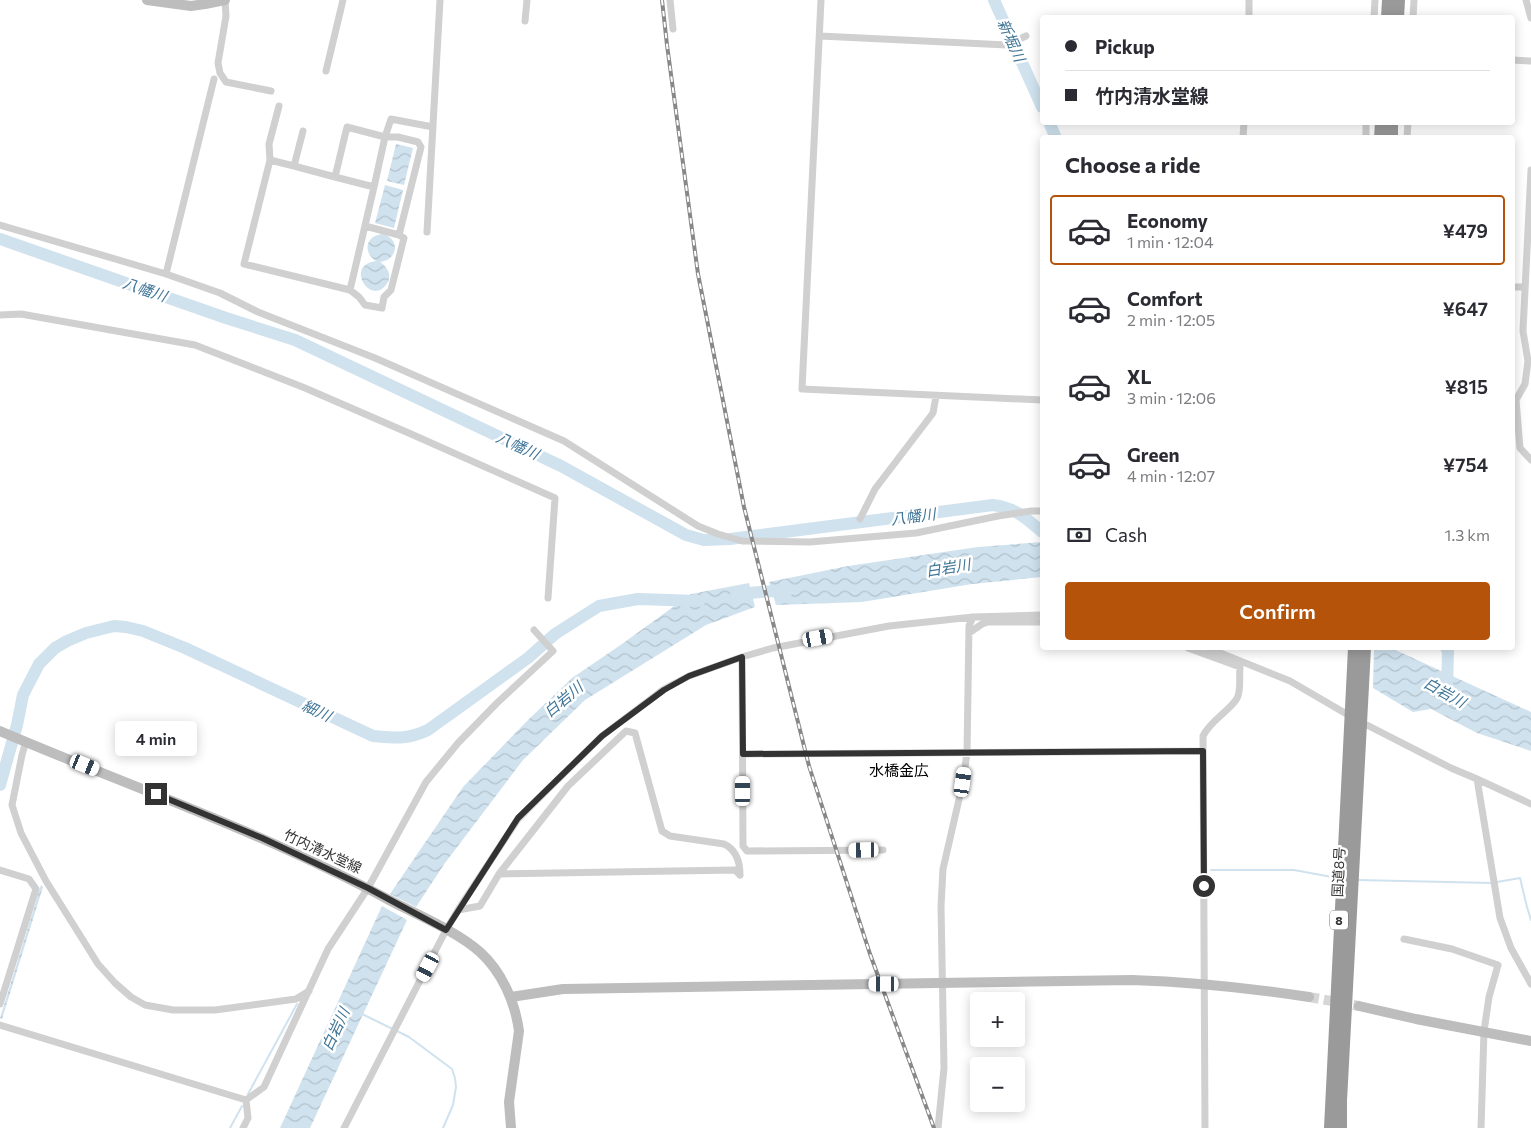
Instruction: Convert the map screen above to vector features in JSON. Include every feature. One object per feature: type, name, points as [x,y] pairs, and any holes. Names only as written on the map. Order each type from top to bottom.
[{"type":"highway","points":[[1387,15],[1388,0]]},
{"type":"highway","points":[[1398,15],[1399,0]]},
{"type":"highway","name":"国道8号","points":[[1341,1128],[1355,716],[1354,650]]},
{"type":"highway","name":"国道8号","points":[[1330,1128],[1355,716],[1365,650]]},
{"type":"street","points":[[147,0],[191,6],[225,0],[226,16],[218,63],[220,73],[226,82],[270,91]]},
{"type":"street","points":[[326,71],[344,0]]},
{"type":"street","points":[[427,232],[440,0]]},
{"type":"street","points":[[525,21],[526,0]]},
{"type":"street","points":[[670,0],[673,28]]},
{"type":"street","points":[[822,0],[802,389],[1040,400]]},
{"type":"street","points":[[1249,15],[1250,0]]},
{"type":"street","points":[[1374,15],[1375,0]]},
{"type":"street","points":[[1413,15],[1414,0]]},
{"type":"street","points":[[1526,0],[1531,18]]},
{"type":"street","points":[[820,36],[1007,44],[1026,36]]},
{"type":"street","points":[[1515,60],[1531,61]]},
{"type":"street","points":[[166,274],[214,79]]},
{"type":"street","points":[[279,106],[269,144],[270,160],[244,264],[350,290],[365,305],[382,308],[384,297],[391,290],[404,238],[365,226]]},
{"type":"street","points":[[350,290],[391,119],[433,127]]},
{"type":"street","points":[[335,177],[347,127],[386,137],[398,137],[418,142],[421,147],[399,235]]},
{"type":"street","points":[[294,166],[303,131]]},
{"type":"street","points":[[270,160],[374,187]]},
{"type":"street","points":[[1531,170],[1530,237],[1523,331],[1528,362],[1525,384],[1516,400],[1520,448],[1531,460]]},
{"type":"street","points":[[0,225],[166,274],[220,293],[258,312],[374,358],[564,441],[698,526],[742,541],[810,542],[892,536],[916,533],[998,516],[1040,511]]},
{"type":"street","points":[[1515,287],[1525,287]]},
{"type":"street","points":[[0,315],[21,314],[195,346],[349,407],[555,498],[548,598]]},
{"type":"street","points":[[860,519],[875,489],[933,412],[936,396]]},
{"type":"street","points":[[344,1128],[446,930],[518,818],[602,736],[664,690],[689,676],[742,657],[818,638],[889,626],[973,617],[1040,615]]},
{"type":"street","points":[[938,1128],[944,1068],[941,906],[943,868],[963,782],[967,753],[969,626],[973,617]]},
{"type":"street","points":[[970,632],[988,622],[1040,622]]},
{"type":"street","points":[[246,1100],[264,1087],[328,949],[368,888],[381,861],[426,782],[458,743],[497,703],[553,651],[534,630]]},
{"type":"street","points":[[1193,650],[1240,667],[1237,699],[1203,736],[1205,1128]]},
{"type":"street","points":[[1213,650],[1290,681],[1450,768],[1477,778],[1531,804]]},
{"type":"street","points":[[742,657],[743,846],[747,851],[883,850]]},
{"type":"street","name":"竹内清水堂線","points":[[0,731],[262,838],[368,888],[446,930],[479,952],[496,969],[511,996],[519,1031],[509,1102],[511,1128]]},
{"type":"street","points":[[458,910],[480,906],[499,874],[568,786],[626,731],[635,733],[662,831],[670,836],[724,844],[731,847],[739,860],[740,867],[740,875],[735,870],[499,874]]},
{"type":"street","points":[[26,742],[12,805],[21,833],[46,881],[98,964],[115,983],[131,997],[145,1004],[173,1010],[215,1010],[296,1000],[309,991]]},
{"type":"street","points":[[743,754],[1203,751]]},
{"type":"street","points":[[1477,778],[1500,918],[1511,948],[1531,984]]},
{"type":"street","points":[[0,870],[29,880],[36,889],[0,1004]]},
{"type":"street","points":[[1404,939],[1452,949],[1498,965],[1489,997],[1484,1032],[1481,1128]]},
{"type":"street","points":[[511,996],[563,989],[1132,980],[1204,984],[1309,997]]},
{"type":"street","points":[[1359,1006],[1531,1041]]},
{"type":"street","points":[[0,1025],[246,1100]]},
{"type":"street","points":[[243,1128],[248,1118],[246,1100]]},
{"type":"water","points":[[396,144],[413,148],[404,185],[387,181]]},
{"type":"water","points":[[385,185],[403,190],[394,228],[375,223]]},
{"type":"water","points":[[382,234],[392,240],[395,249],[391,257],[380,262],[389,272],[388,282],[380,290],[373,291],[367,288],[363,282],[361,276],[362,269],[367,264],[376,261],[369,254],[368,245],[372,238]]},
{"type":"water","points":[[1040,542],[1040,577],[972,584],[862,602],[776,605],[769,582],[848,566],[978,547]]},
{"type":"water","points":[[749,583],[755,607],[706,625],[585,700],[523,760],[445,863],[416,907],[390,894],[463,787],[572,678],[691,594]]},
{"type":"water","points":[[1374,650],[1395,650],[1531,712],[1531,751],[1477,733],[1431,709],[1413,712],[1373,688]]},
{"type":"water","points":[[41,885],[43,887],[2,1019],[0,1018]]},
{"type":"water","points":[[382,906],[407,920],[310,1128],[280,1128]]},
{"type":"waterway","name":"新堀川","points":[[994,0],[1040,103]]},
{"type":"waterway","name":"新堀川","points":[[1050,125],[1055,135]]},
{"type":"waterway","name":"八幡川","points":[[0,239],[226,318],[295,340],[561,466],[686,535],[704,540],[730,539],[993,505],[1014,511],[1026,518],[1040,530]]},
{"type":"waterway","name":"白岩川","points":[[736,594],[788,590]]},
{"type":"waterway","name":"細川","points":[[0,785],[17,725],[23,695],[39,664],[55,648],[86,633],[114,626],[143,631],[185,648],[373,736],[401,738],[428,730],[528,658],[555,634],[599,606],[638,599],[699,601]]},
{"type":"waterway","name":"新堀川","points":[[1447,650],[1447,689]]},
{"type":"waterway","points":[[1211,870],[1294,870],[1337,878]]},
{"type":"waterway","points":[[1497,882],[1520,878],[1531,920]]},
{"type":"waterway","points":[[1357,880],[1492,883]]},
{"type":"waterway","points":[[248,1094],[297,1004]]},
{"type":"waterway","points":[[362,1014],[409,1037],[452,1069],[456,1087],[453,1105],[443,1128]]},
{"type":"waterway","points":[[230,1128],[242,1106]]},
{"type":"tunnel","points":[[1309,997],[1359,1006]]},
{"type":"railway","points":[[662,0],[698,274],[744,507],[809,766],[870,954],[934,1128]]},
{"type":"district","name":"水橋金広","points":[[899,770]]},
{"type":"route","points":[[156,794],[262,838],[368,888],[446,930],[518,818],[602,736],[664,690],[689,676],[742,657],[743,754],[1203,751],[1204,886]]}]
